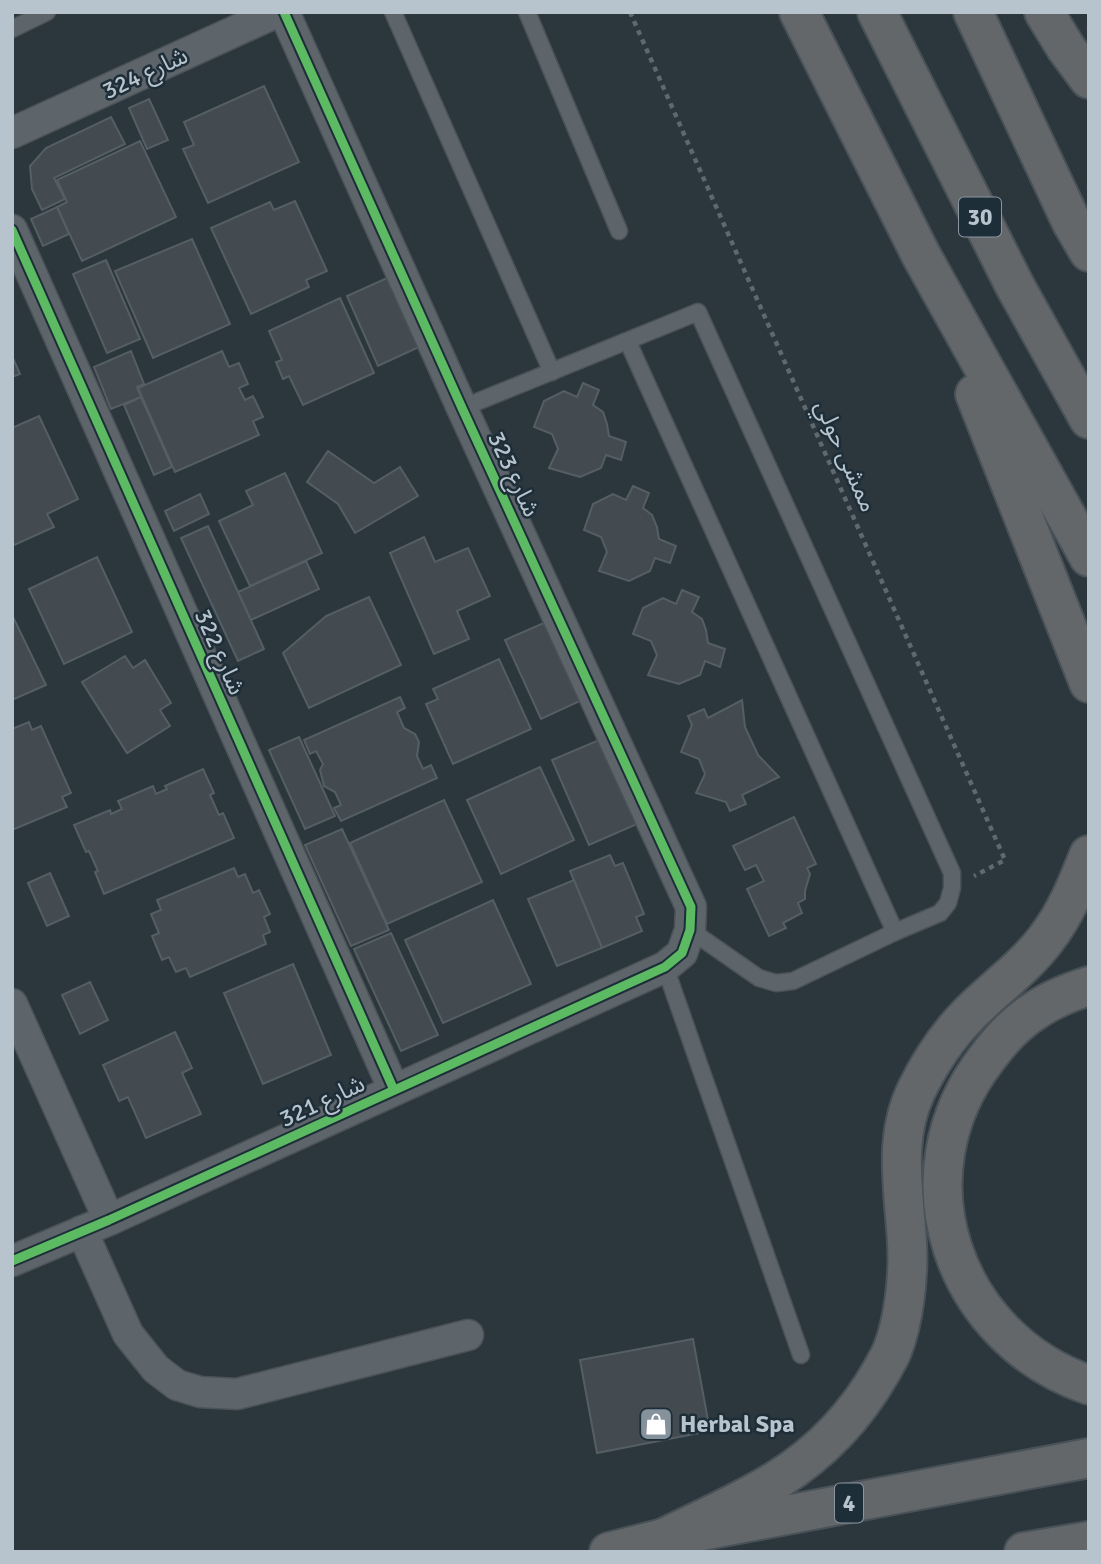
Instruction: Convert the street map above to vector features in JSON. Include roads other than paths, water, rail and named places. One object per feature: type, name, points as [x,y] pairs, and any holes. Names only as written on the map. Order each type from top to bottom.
[{"type":"highway","points":[[799,12],[921,256],[1089,557]]},
{"type":"highway","name":"30","points":[[877,12],[1015,286],[1089,419]]},
{"type":"highway","points":[[973,12],[1072,223],[1089,253]]},
{"type":"highway","points":[[1044,12],[1089,79]]},
{"type":"highway","points":[[921,256],[1089,683]]},
{"type":"highway","points":[[664,1538],[768,1485],[816,1452],[858,1409],[892,1351],[904,1304],[908,1244],[901,1169],[908,1110],[945,1041],[1045,942],[1062,917],[1089,855]]},
{"type":"highway","points":[[1089,986],[1052,1000],[1035,1010],[1007,1034],[979,1068],[967,1086],[950,1127],[945,1149],[942,1194],[954,1256],[969,1289],[984,1310],[1010,1339],[1030,1356],[1069,1379],[1089,1385]]},
{"type":"highway","name":"4","points":[[609,1552],[664,1538],[1089,1458]]},
{"type":"highway","points":[[1024,1552],[1089,1541]]},
{"type":"street","name":"شارع 324","points":[[12,133],[277,12]]},
{"type":"street","name":"شارع 323","points":[[284,12],[691,906],[679,950]]},
{"type":"street","name":"شارع 322","points":[[12,230],[394,1090]]},
{"type":"street","name":"شارع 321","points":[[12,1261],[394,1090],[679,950]]},
{"type":"street","points":[[12,1004],[96,1225],[128,1334],[156,1369],[177,1385],[200,1392],[237,1394],[468,1335]]},
{"type":"lane","points":[[12,29],[47,12]]},
{"type":"lane","points":[[393,12],[552,372]]},
{"type":"lane","points":[[527,12],[619,231]]},
{"type":"lane","points":[[462,408],[698,313],[952,873],[948,903],[940,913],[793,981],[776,983],[679,950]]},
{"type":"lane","points":[[628,342],[895,932]]},
{"type":"lane","points":[[679,950],[801,1355]]},
{"type":"place","name":"Herbal Spa","points":[[656,1424]]}]
